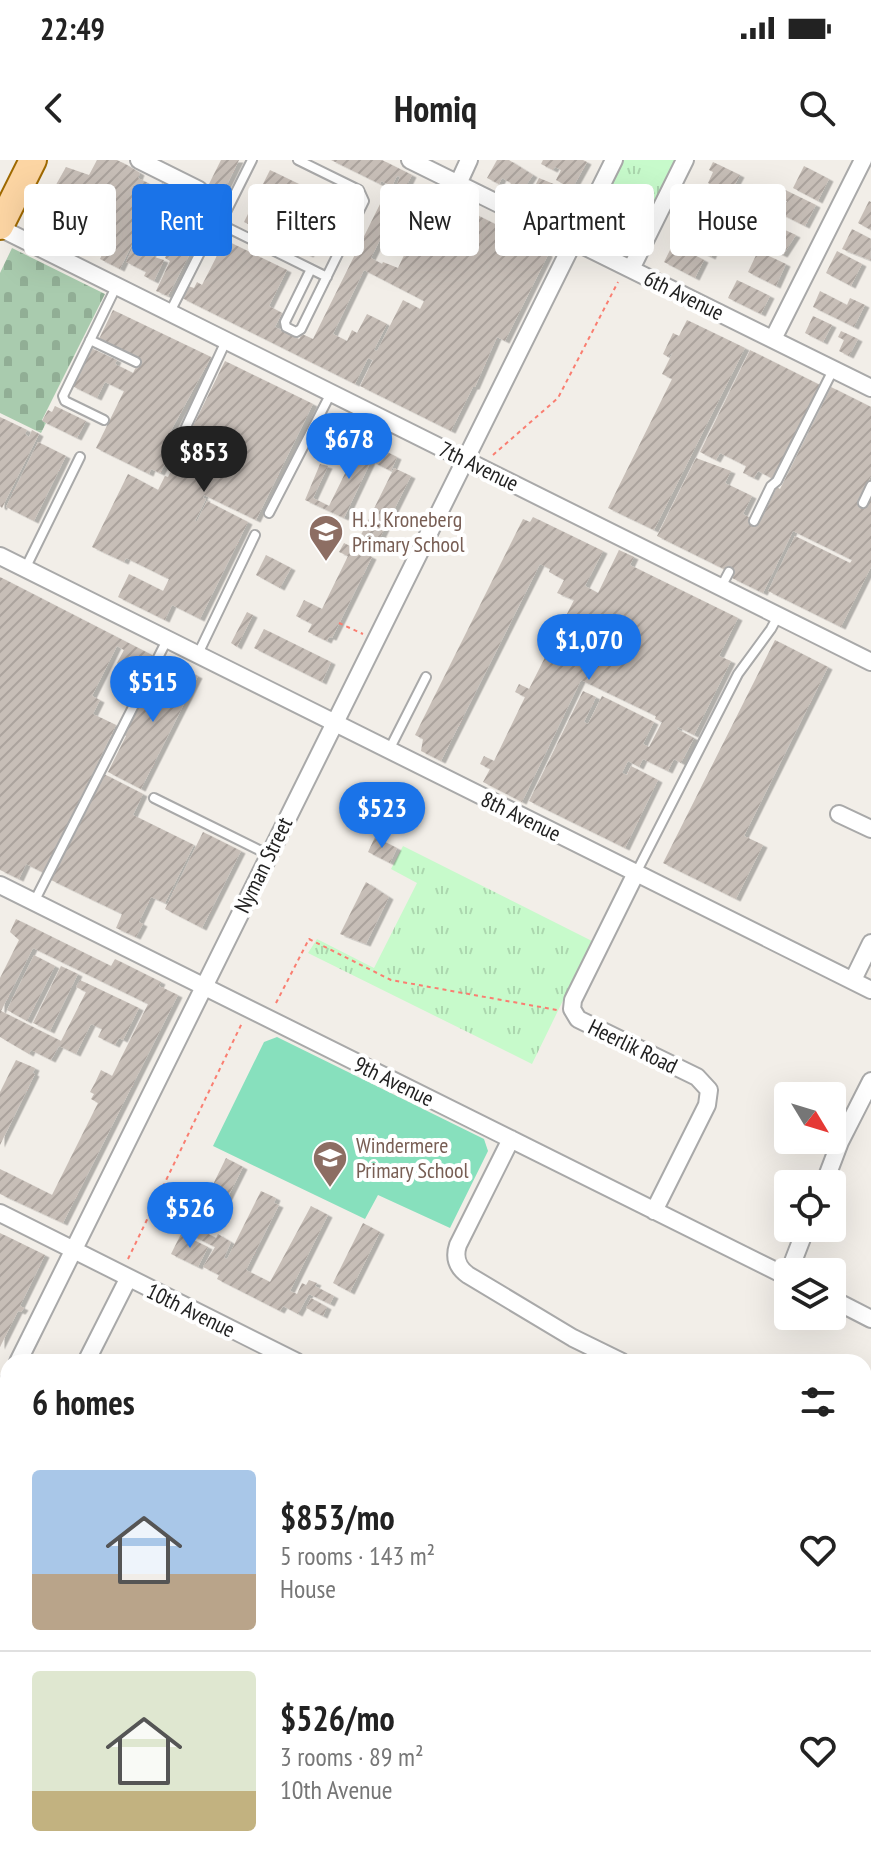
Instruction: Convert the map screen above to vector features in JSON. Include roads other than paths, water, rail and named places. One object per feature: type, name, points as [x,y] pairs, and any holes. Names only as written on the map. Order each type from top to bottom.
[{"type":"main road","points":[[0,227],[33,160]]},
{"type":"street","points":[[139,160],[187,184]]},
{"type":"street","name":"6th Avenue","points":[[410,160],[458,184]]},
{"type":"street","points":[[458,184],[469,160]]},
{"type":"street","name":"Nyman Street","points":[[602,184],[614,160]]},
{"type":"street","points":[[629,268],[685,160]]},
{"type":"street","points":[[773,339],[863,160]]},
{"type":"street","name":"7th Avenue","points":[[0,227],[473,463],[725,579],[778,615],[871,662]]},
{"type":"street","name":"Nyman Street","points":[[22,1354],[379,632],[473,463],[567,256]]},
{"type":"street","name":"6th Avenue","points":[[605,256],[871,388]]},
{"type":"street","name":"8th Avenue","points":[[0,556],[871,990]]},
{"type":"street","points":[[839,814],[871,829]]},
{"type":"street","name":"Heerlik Road","points":[[636,873],[573,1000],[572,1009],[576,1016],[697,1077],[709,1090],[707,1105],[654,1211]]},
{"type":"street","name":"9th Avenue","points":[[0,885],[774,1268]]},
{"type":"street","points":[[853,980],[871,943]]},
{"type":"street","points":[[829,1170],[871,1081]]},
{"type":"street","points":[[511,1139],[458,1245],[458,1264],[468,1275],[606,1354]]},
{"type":"street","name":"10th Avenue","points":[[0,1213],[281,1354]]},
{"type":"street","points":[[90,1354],[124,1277]]},
{"type":"street","points":[[846,1306],[871,1319]]},
{"type":"lane","points":[[232,200],[252,160]]},
{"type":"lane","points":[[298,160],[359,190],[364,198],[301,329],[295,331],[286,327],[285,322],[311,269]]},
{"type":"lane","points":[[232,230],[327,277]]},
{"type":"lane","points":[[170,312],[198,256]]},
{"type":"lane","points":[[104,420],[63,398],[117,286]]},
{"type":"lane","points":[[90,340],[136,362]]},
{"type":"lane","points":[[173,455],[227,341]]},
{"type":"lane","points":[[754,521],[833,369]]},
{"type":"lane","points":[[269,513],[331,392]]},
{"type":"lane","points":[[25,569],[80,457]]},
{"type":"lane","points":[[863,503],[871,486]]},
{"type":"lane","points":[[198,655],[255,535]]},
{"type":"lane","points":[[636,873],[738,674],[778,615]]},
{"type":"lane","points":[[34,902],[167,640]]},
{"type":"lane","points":[[389,750],[426,677]]},
{"type":"lane","points":[[154,798],[269,855]]},
{"type":"place","name":"H. J. Kroneberg Primary School","points":[[326,563]]},
{"type":"place","name":"Windermere Primary School","points":[[330,1189]]}]
